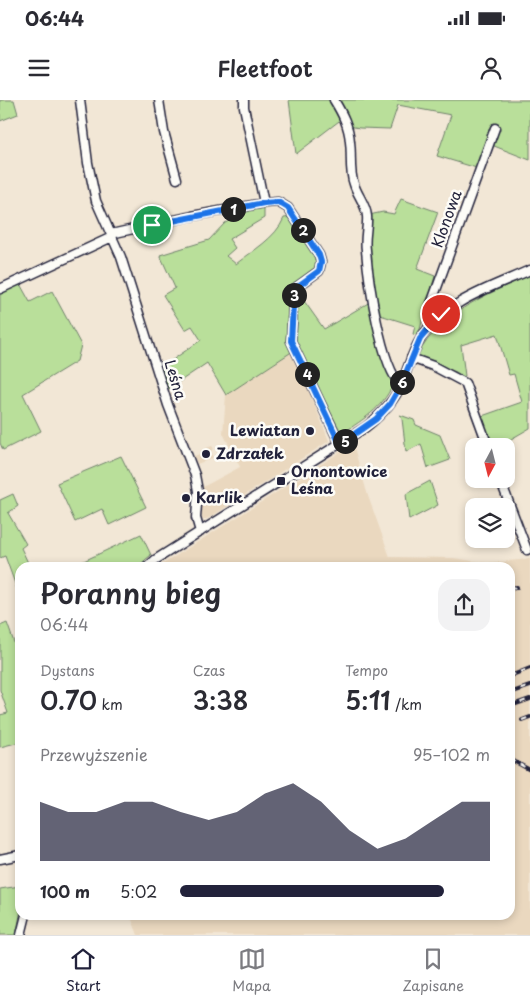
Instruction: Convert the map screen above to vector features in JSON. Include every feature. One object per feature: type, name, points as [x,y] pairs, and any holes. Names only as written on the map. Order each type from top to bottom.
[{"type":"street","name":"Leśna","points":[[80,100],[91,182],[96,202],[123,263],[168,405],[195,475],[198,491],[196,518],[200,532]]},
{"type":"street","points":[[159,100],[164,132],[177,179]]},
{"type":"street","points":[[244,100],[264,203]]},
{"type":"street","points":[[334,100],[345,118],[350,142],[351,169],[354,185],[367,214],[365,248],[376,320],[393,375],[401,385]]},
{"type":"street","name":"Klonowa","points":[[436,319],[431,312],[431,304],[495,128]]},
{"type":"street","points":[[0,289],[112,236],[192,216],[278,202],[288,208],[319,255],[321,262],[319,271],[294,289],[291,341],[340,444]]},
{"type":"street","points":[[153,562],[340,444],[376,419],[390,404],[401,385],[420,339],[436,319],[454,306],[530,270]]},
{"type":"street","points":[[411,358],[433,366],[465,383],[485,438]]},
{"type":"street","points":[[503,488],[527,550]]},
{"type":"street","points":[[0,859],[15,856]]},
{"type":"street","points":[[21,935],[25,920]]},
{"type":"shaded area","points":[[293,351],[329,441],[209,518],[202,520],[201,488],[240,467],[223,433],[226,395]]},
{"type":"shaded area","points":[[353,444],[368,496],[390,557],[453,558],[480,562],[166,562]]},
{"type":"shaded area","name":"Zdrzałek","points":[[212,446],[214,449],[210,451],[213,458],[197,464],[194,456],[205,452],[204,449]]},
{"type":"shaded area","points":[[530,559],[530,935],[138,935],[132,920],[515,920],[515,562],[498,562]]},
{"type":"green space","points":[[0,100],[14,100],[18,114],[0,121]]},
{"type":"green space","points":[[289,100],[530,100],[530,160],[489,144],[480,169],[437,156],[451,115],[398,105],[390,129],[348,126],[343,118],[296,154]]},
{"type":"green space","points":[[401,199],[438,212],[417,269],[435,276],[420,329],[416,335],[413,334],[415,326],[377,314],[368,236],[369,215],[383,212],[394,214]]},
{"type":"green space","points":[[264,207],[264,218],[229,239],[235,248],[226,256],[236,264],[270,238],[284,218],[292,217],[305,235],[316,256],[317,269],[294,285],[293,351],[226,395],[207,363],[167,390],[161,368],[201,340],[192,326],[185,330],[163,295],[175,288],[160,255],[209,240],[225,223],[249,211]]},
{"type":"green space","points":[[530,275],[530,428],[513,438],[489,438],[482,416],[522,402],[514,374],[509,375],[497,334],[461,345],[465,376],[463,377],[456,372],[421,359],[418,355],[427,340],[452,316],[466,306]]},
{"type":"green space","points":[[20,284],[30,302],[52,291],[81,345],[77,361],[23,394],[41,431],[3,450],[0,443],[0,292]]},
{"type":"green space","points":[[297,291],[324,329],[370,302],[373,322],[393,385],[377,407],[343,433],[293,340]]},
{"type":"green space","points":[[400,415],[414,420],[416,425],[440,435],[450,460],[428,468],[421,444],[406,452]]},
{"type":"green space","points":[[121,456],[146,507],[109,525],[102,509],[75,522],[57,483]]},
{"type":"green space","points":[[430,481],[438,505],[409,520],[406,494]]},
{"type":"green space","points":[[13,494],[18,506],[8,513],[26,544],[21,548],[28,562],[15,562],[15,584],[5,556],[0,558],[0,500]]},
{"type":"green space","points":[[141,534],[151,555],[143,562],[82,562]]},
{"type":"green space","points":[[7,623],[15,645],[15,743],[0,747],[0,715],[8,713],[0,690],[0,626]]},
{"type":"green space","points":[[15,887],[15,920],[19,920],[16,935],[0,935],[0,889]]},
{"type":"railway","points":[[515,674],[530,668]]},
{"type":"railway","points":[[515,691],[530,686]]},
{"type":"railway","points":[[515,704],[530,699]]},
{"type":"railway","points":[[522,720],[530,717]]},
{"type":"railway","points":[[515,762],[530,770]]},
{"type":"place","name":"Lewiatan","points":[[310,431]]},
{"type":"place","name":"Zdrzałek","points":[[206,454]]},
{"type":"place","name":"Ornontowice Leśna","points":[[281,481]]},
{"type":"place","name":"Karlik","points":[[186,498]]},
{"type":"route","points":[[152,225],[264,203],[278,202],[288,208],[319,255],[321,262],[319,271],[294,289],[291,341],[340,444],[366,427],[390,404],[401,385],[420,339],[441,314]]}]
